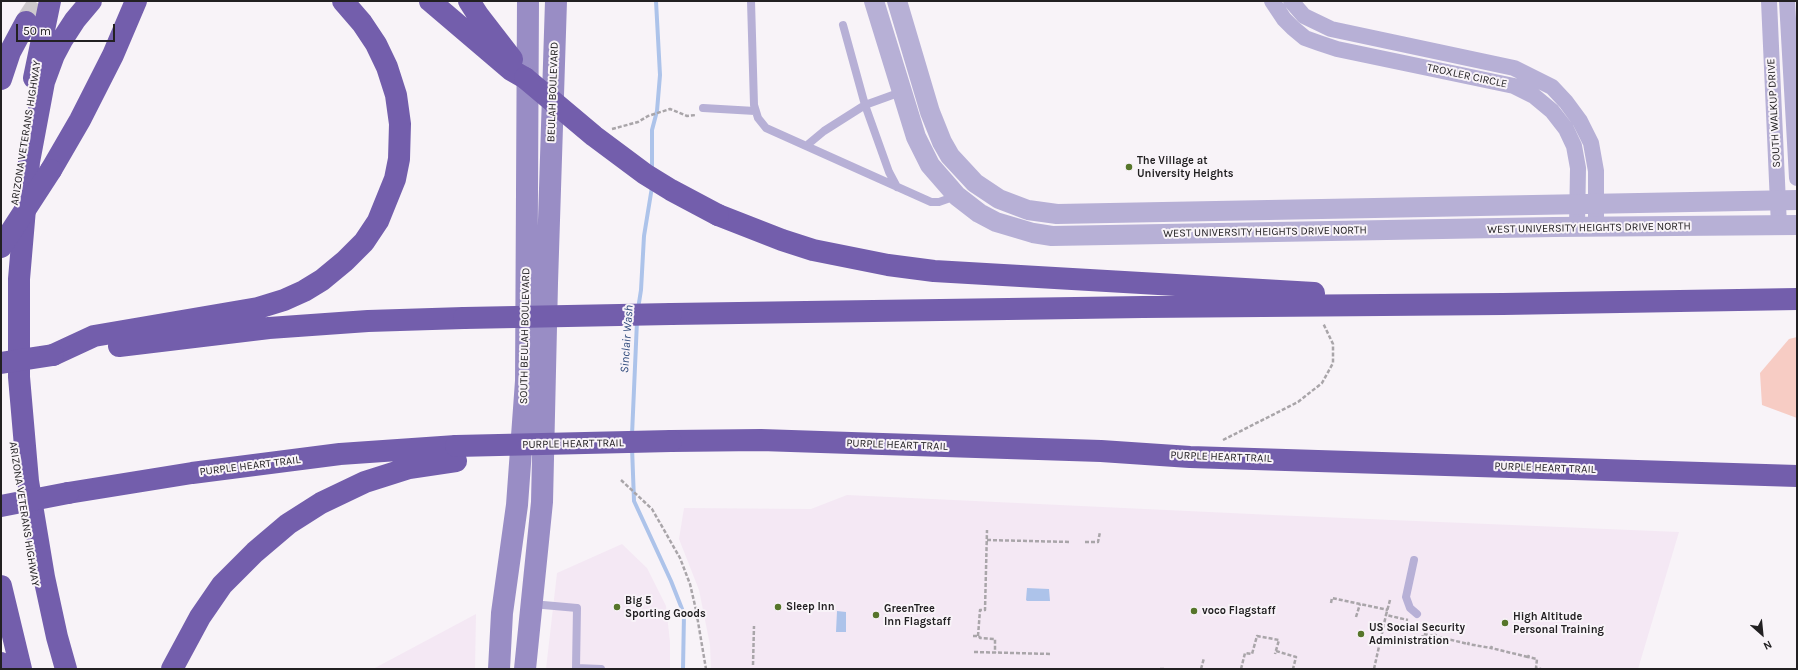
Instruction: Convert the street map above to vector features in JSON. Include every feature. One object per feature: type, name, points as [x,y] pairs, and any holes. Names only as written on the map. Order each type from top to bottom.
[{"type":"highway","name":"ARIZONA VETERANS HIGHWAY","points":[[50,1],[34,78],[15,192],[8,311],[8,372],[14,450],[26,537],[34,583],[56,669]]},
{"type":"highway","points":[[66,669],[44,577],[28,481],[19,377],[19,279],[29,162],[44,82],[54,55],[62,40],[75,20],[91,1]]},
{"type":"highway","points":[[1,247],[51,170],[80,120],[113,55],[136,1]]},
{"type":"highway","points":[[53,355],[94,336],[258,308],[284,300],[304,291],[322,280],[345,261],[364,242],[378,221],[395,179],[399,159],[400,124],[396,95],[382,56],[362,23],[343,1]]},
{"type":"highway","points":[[469,1],[478,15],[518,66],[525,78]]},
{"type":"highway","points":[[435,6],[511,70],[525,78],[582,126],[645,174],[671,190],[718,215],[782,240],[813,250],[888,265],[934,271],[1503,304]]},
{"type":"highway","points":[[1,79],[10,52],[26,22]]},
{"type":"highway","points":[[1,363],[269,328],[464,318],[1797,299]]},
{"type":"highway","name":"PURPLE HEART TRAIL","points":[[1,506],[68,492],[192,473],[340,454],[456,454],[566,444],[671,441],[761,440],[1102,451],[1198,457],[1797,476]]},
{"type":"highway","points":[[172,669],[200,617],[222,586],[255,552],[288,524],[321,503],[365,482],[456,454]]},
{"type":"highway","points":[[1,586],[21,669]]},
{"type":"highway","points":[[1,663],[3,669]]},
{"type":"main road","name":"SOUTH BEULAH BOULEVARD","points":[[499,669],[502,613],[517,505],[526,381],[528,1]]},
{"type":"main road","name":"BEULAH BOULEVARD","points":[[550,182],[556,1]]},
{"type":"main road","name":"SOUTH BEULAH BOULEVARD","points":[[525,669],[542,502],[550,182]]},
{"type":"street","name":"WEST UNIVERSITY HEIGHTS DRIVE NORTH","points":[[874,1],[901,92],[923,152],[930,165],[957,196],[979,213],[996,222],[1033,233],[1052,236],[1788,225]]},
{"type":"street","name":"WEST UNIVERSITY HEIGHTS DRIVE NORTH","points":[[897,1],[930,112],[942,142],[955,161],[975,183],[999,199],[1028,210],[1057,214],[1788,200]]},
{"type":"street","name":"TROXLER CIRCLE","points":[[1272,1],[1284,19],[1305,38],[1337,49],[1514,86],[1534,96],[1552,111],[1566,129],[1574,146],[1587,205]]},
{"type":"street","name":"TROXLER CIRCLE","points":[[1291,1],[1304,16],[1331,29],[1514,68],[1552,87],[1571,108],[1580,121],[1590,143],[1596,171],[1587,205],[1586,228]]},
{"type":"street","name":"SOUTH WALKUP DRIVE","points":[[1769,1],[1788,200],[1788,225]]},
{"type":"street","name":"SOUTH WALKUP DRIVE","points":[[1787,1],[1797,178]]},
{"type":"lane","points":[[751,1],[755,111],[758,118],[766,128],[931,202],[939,202],[957,196]]},
{"type":"lane","points":[[843,25],[865,105],[889,172],[897,187]]},
{"type":"lane","points":[[806,146],[824,131],[865,105],[901,92]]},
{"type":"lane","points":[[703,108],[755,111]]},
{"type":"lane","points":[[1414,560],[1406,597],[1414,617]]},
{"type":"lane","points":[[531,604],[577,608],[576,668],[601,669]]},
{"type":"path","points":[[608,130],[638,122],[648,116],[670,109],[687,116],[697,115],[703,108]]},
{"type":"path","points":[[1217,443],[1298,402],[1322,383],[1334,363],[1333,344],[1315,306]]},
{"type":"path","points":[[621,480],[652,509],[680,558],[690,584],[699,624],[706,669]]},
{"type":"path","points":[[974,610],[985,610],[988,530]]},
{"type":"path","points":[[1085,542],[1098,542],[1100,532]]},
{"type":"path","points":[[987,540],[1071,542]]},
{"type":"path","points":[[1331,602],[1332,598],[1388,610]]},
{"type":"path","points":[[1374,669],[1390,600]]},
{"type":"path","points":[[1356,617],[1360,604]]},
{"type":"path","points":[[978,636],[979,610]]},
{"type":"path","points":[[1386,615],[1414,617]]},
{"type":"path","points":[[753,665],[754,626]]},
{"type":"path","points":[[1421,645],[1423,634],[1435,635],[1529,656],[1537,659],[1536,668],[1541,669]]},
{"type":"path","points":[[973,636],[978,636],[980,638],[995,638],[995,653]]},
{"type":"path","points":[[1241,669],[1245,653],[1252,654],[1257,636],[1279,640],[1276,653],[1296,656],[1293,669]]},
{"type":"path","points":[[974,652],[1052,654]]},
{"type":"path","points":[[1201,669],[1204,658]]},
{"type":"shaded area","points":[[1797,337],[1797,418],[1762,405],[1760,373],[1789,339]]},
{"type":"shaded area","points":[[847,495],[1679,532],[1638,669],[711,669],[710,645],[699,590],[679,539],[684,508],[811,509]]},
{"type":"shaded area","points":[[622,544],[647,568],[666,606],[670,642],[670,669],[546,669],[557,573]]},
{"type":"shaded area","points":[[476,614],[475,669],[373,669]]},
{"type":"water","points":[[1027,588],[1049,589],[1050,601],[1027,601]]},
{"type":"water","points":[[837,611],[846,612],[846,632],[836,632]]},
{"type":"waterway","name":"Sinclair Wash","points":[[652,170],[652,130],[657,111],[660,75],[656,1]]},
{"type":"waterway","name":"Sinclair Wash","points":[[638,309],[641,290],[644,236],[652,187]]},
{"type":"waterway","name":"Sinclair Wash","points":[[632,435],[637,321]]},
{"type":"waterway","name":"Sinclair Wash","points":[[632,447],[634,501],[671,581],[684,614],[683,669]]},
{"type":"tunnel","points":[[26,22],[40,1]]},
{"type":"place","name":"The Village at University Heights","points":[[1129,167]]},
{"type":"place","name":"Big 5 Sporting Goods","points":[[617,607]]},
{"type":"place","name":"Sleep Inn","points":[[778,607]]},
{"type":"place","name":"voco Flagstaff","points":[[1194,611]]},
{"type":"place","name":"GreenTree Inn Flagstaff","points":[[876,615]]},
{"type":"place","name":"High Altitude Personal Training","points":[[1505,623]]},
{"type":"place","name":"US Social Security Administration","points":[[1361,634]]}]
